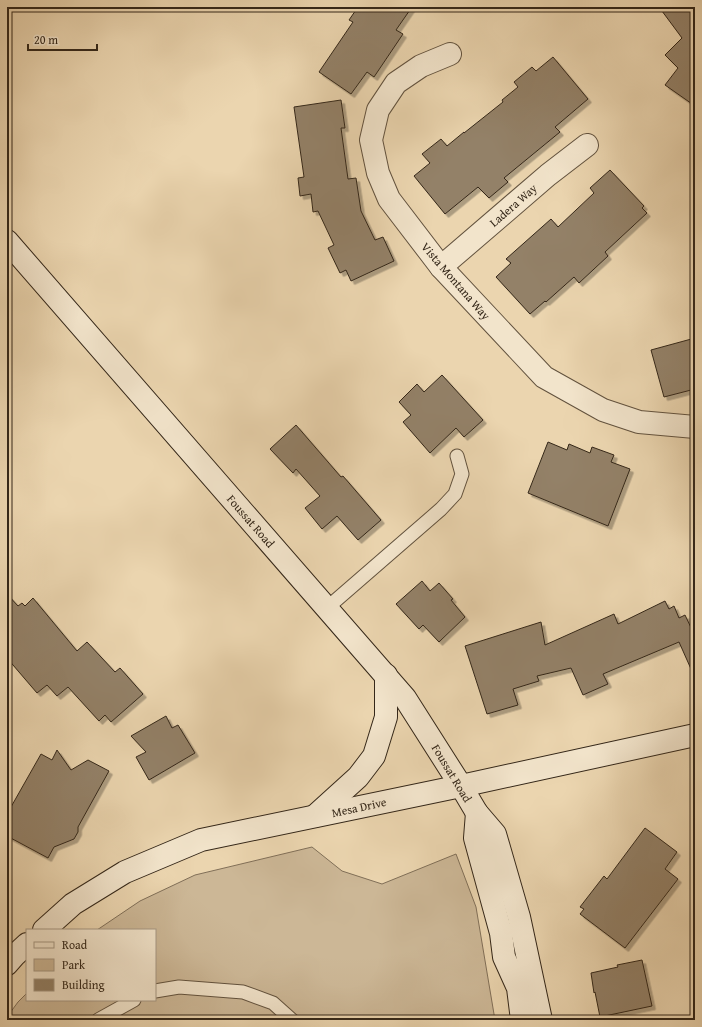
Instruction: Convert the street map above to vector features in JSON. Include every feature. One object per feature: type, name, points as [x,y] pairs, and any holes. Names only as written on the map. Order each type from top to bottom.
[{"type":"main road","name":"Vista Montana Way","points":[[450,54],[421,66],[396,83],[378,110],[371,140],[378,173],[388,199],[441,267],[544,377],[603,410],[639,422],[695,427]]},
{"type":"main road","name":"Ladera Way","points":[[441,267],[548,175],[587,145]]},
{"type":"main road","name":"Foussat Road","points":[[7,241],[405,698],[477,813],[495,834],[519,917],[541,1020]]},
{"type":"main road","points":[[315,816],[358,777],[374,756],[386,717],[386,675]]},
{"type":"main road","name":"Mesa Drive","points":[[45,929],[73,904],[125,872],[201,840],[695,736]]},
{"type":"main road","name":"Foussat Road","points":[[477,813],[475,838],[501,933],[504,957],[518,988],[522,1020]]},
{"type":"main road","points":[[7,964],[26,945]]},
{"type":"lane","points":[[327,608],[441,509],[455,494],[462,474],[457,456]]},
{"type":"lane","points":[[156,991],[179,986],[243,992],[273,1003],[292,1020]]},
{"type":"lane","points":[[98,1020],[132,1001]]},
{"type":"green space","points":[[312,847],[342,871],[382,884],[456,854],[476,907],[495,1020],[7,1020],[7,1017],[26,994],[26,1001],[156,1001],[156,929],[98,929],[140,901],[195,875]]},
{"type":"building","points":[[358,7],[412,7],[396,30],[403,34],[374,77],[367,72],[351,94],[319,72],[353,22],[349,20]]},
{"type":"building","points":[[659,7],[695,7],[695,106],[665,85],[678,68],[665,55],[682,38]]},
{"type":"building","points":[[553,57],[588,99],[555,127],[560,132],[504,178],[508,182],[489,198],[478,187],[445,214],[414,176],[430,163],[422,154],[441,139],[447,146],[503,102],[502,100],[518,87],[514,82],[532,67],[536,71]]},
{"type":"building","points":[[341,100],[345,128],[341,128],[348,179],[356,178],[361,211],[375,240],[383,237],[394,261],[351,281],[346,270],[340,273],[328,248],[334,245],[318,211],[313,212],[311,194],[300,196],[298,178],[304,177],[294,107]]},
{"type":"building","points":[[610,170],[644,206],[642,208],[647,213],[605,252],[608,256],[579,283],[574,277],[530,314],[496,277],[511,263],[506,259],[551,219],[558,227],[594,193],[590,188]]},
{"type":"building","points":[[695,338],[695,389],[664,397],[651,350]]},
{"type":"building","points":[[442,375],[483,420],[464,437],[456,428],[430,453],[403,422],[411,415],[399,402],[417,384],[424,392]]},
{"type":"building","points":[[296,425],[381,520],[358,540],[337,516],[322,529],[305,508],[320,496],[296,469],[293,473],[270,449]]},
{"type":"building","points":[[548,442],[567,450],[569,444],[590,453],[592,447],[614,455],[611,462],[630,469],[608,526],[528,493]]},
{"type":"building","points":[[422,581],[430,591],[439,583],[453,599],[451,600],[465,617],[439,642],[423,625],[419,629],[396,604]]},
{"type":"building","points":[[7,594],[18,606],[22,603],[25,606],[33,598],[77,651],[87,642],[115,672],[120,668],[143,694],[111,722],[105,715],[99,721],[68,687],[57,696],[47,685],[37,693],[7,658]]},
{"type":"building","points":[[665,601],[669,609],[674,606],[679,618],[685,615],[695,636],[695,678],[679,642],[603,674],[608,684],[583,695],[571,668],[537,676],[539,681],[513,689],[518,705],[487,714],[465,646],[541,622],[545,645],[614,614],[618,624]]},
{"type":"building","points":[[166,716],[172,728],[178,725],[195,753],[149,780],[136,757],[146,752],[131,736]]},
{"type":"building","points":[[57,750],[71,770],[88,760],[109,771],[78,827],[78,832],[74,839],[54,847],[48,858],[7,836],[7,814],[41,754],[52,760]]},
{"type":"building","points":[[645,828],[677,852],[665,869],[678,879],[625,948],[580,914],[584,909],[580,907],[604,876],[607,879]]},
{"type":"building","points":[[642,960],[652,1006],[600,1017],[591,973],[618,967],[617,965]]}]
